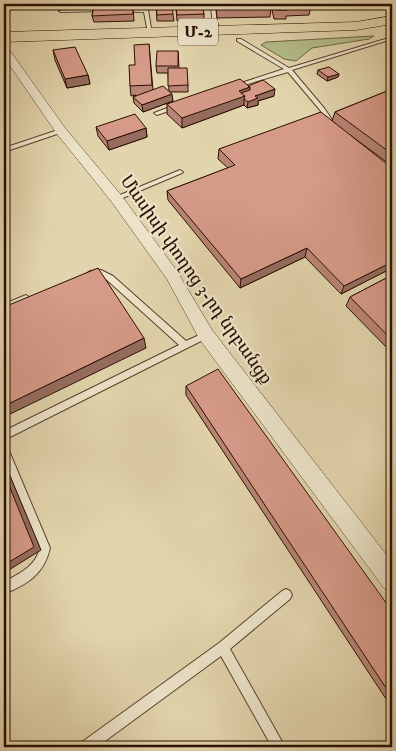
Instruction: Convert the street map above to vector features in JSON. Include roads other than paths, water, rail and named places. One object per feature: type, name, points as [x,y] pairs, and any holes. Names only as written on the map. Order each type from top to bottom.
[{"type":"main road","name":"Մ-2","points":[[4,37],[356,26],[392,20]]},
{"type":"main road","name":"Մ-2","points":[[4,44],[140,44],[380,32],[392,29]]},
{"type":"street","name":"Մասիսի փողոց 3-րդ նրբանցք","points":[[4,50],[61,131],[116,198],[172,274],[206,335],[392,580]]},
{"type":"lane","points":[[113,4],[114,10]]},
{"type":"lane","points":[[217,4],[213,7],[215,23],[219,31]]},
{"type":"lane","points":[[61,11],[146,11],[150,33]]},
{"type":"lane","points":[[230,87],[392,38]]},
{"type":"lane","points":[[240,40],[289,70],[322,109],[333,126],[341,132]]},
{"type":"lane","points":[[157,113],[184,103]]},
{"type":"lane","points":[[4,150],[61,131]]},
{"type":"lane","points":[[116,198],[180,172]]},
{"type":"lane","points":[[78,277],[101,273],[110,278],[185,345]]},
{"type":"lane","points":[[4,307],[32,296]]},
{"type":"lane","points":[[4,436],[206,335]]},
{"type":"lane","points":[[4,449],[45,548],[43,560],[37,569],[4,588]]},
{"type":"lane","points":[[87,747],[223,647],[286,595]]},
{"type":"lane","points":[[223,647],[279,747]]}]
